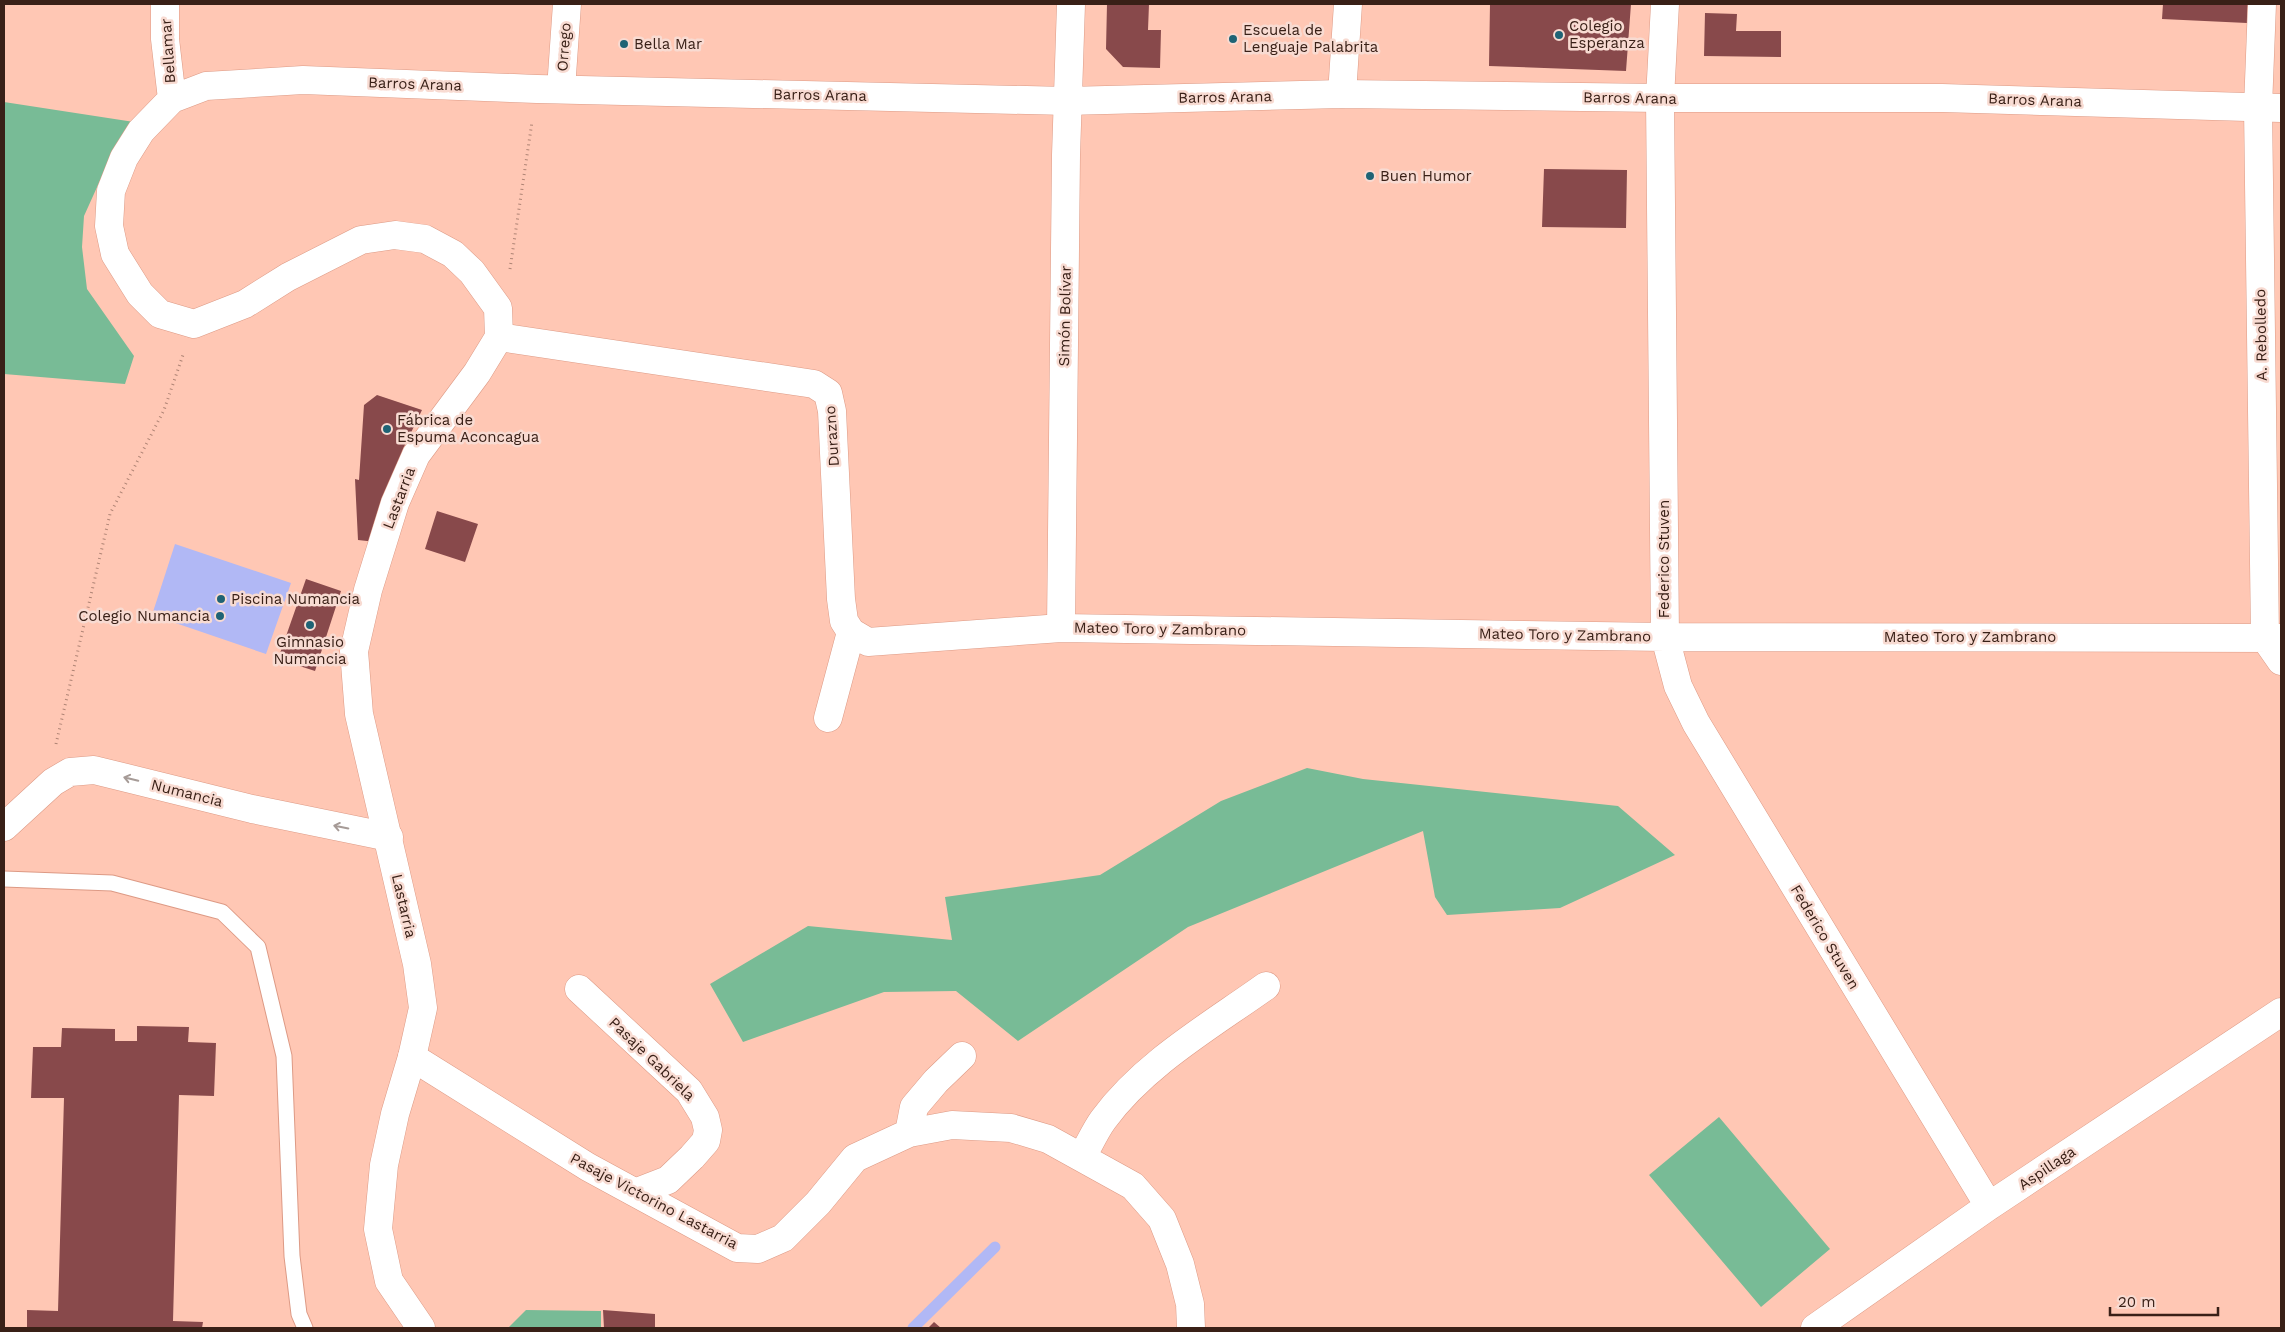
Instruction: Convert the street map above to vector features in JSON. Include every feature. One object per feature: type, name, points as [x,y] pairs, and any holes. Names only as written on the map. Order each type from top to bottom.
[{"type":"street","name":"Bellamar","points":[[165,4],[165,39],[172,99]]},
{"type":"street","name":"Orrego","points":[[549,89],[567,4]]},
{"type":"street","name":"Simón Bolívar","points":[[1061,628],[1067,100],[1071,4]]},
{"type":"street","points":[[1342,94],[1348,4]]},
{"type":"street","name":"Federico Stuven","points":[[1665,4],[1660,98],[1665,637],[1678,686],[1696,723],[1989,1206]]},
{"type":"street","name":"A. Rebolledo","points":[[2262,4],[2270,107],[2273,638]]},
{"type":"street","name":"Barros Arana","points":[[172,99],[206,86],[303,80],[549,89],[1067,100],[1342,94],[1660,98],[1942,98],[2270,107]]},
{"type":"street","points":[[172,99],[141,131],[124,158],[111,191],[109,226],[115,254],[140,294],[160,314],[194,324],[245,304],[288,277],[360,240],[396,235],[425,239],[453,254],[472,272],[498,308],[499,337]]},
{"type":"street","name":"Durazno","points":[[499,337],[814,384],[828,393],[832,411],[840,599],[844,622],[851,632]]},
{"type":"street","name":"Lastarria","points":[[421,1328],[389,1281],[378,1229],[384,1165],[395,1114],[412,1058],[423,1008],[417,964],[389,836],[359,714],[354,651],[368,590],[395,503],[416,455],[477,374],[499,337]]},
{"type":"street","name":"Mateo Toro y Zambrano","points":[[851,632],[868,642],[1061,628],[1665,637],[2273,638]]},
{"type":"street","points":[[828,718],[851,632]]},
{"type":"street","points":[[2273,638],[2281,661]]},
{"type":"street","name":"Numancia","points":[[4,827],[53,782],[70,772],[94,770],[252,809],[389,836]]},
{"type":"street","points":[[1082,1157],[1102,1120],[1133,1087],[1161,1061],[1266,986]]},
{"type":"street","name":"Pasaje Gabriela","points":[[579,989],[688,1091],[705,1117],[708,1130],[706,1141],[692,1157],[668,1180],[636,1192]]},
{"type":"street","name":"Aspillaga","points":[[1815,1328],[1989,1206],[2281,1012]]},
{"type":"street","points":[[909,1133],[914,1107],[936,1081],[962,1056]]},
{"type":"street","name":"Pasaje Victorino Lastarria","points":[[412,1058],[588,1168],[636,1192],[737,1248],[758,1249],[784,1238],[818,1203],[856,1158],[909,1133],[952,1125],[1011,1128],[1048,1139],[1134,1186],[1162,1219],[1180,1264],[1190,1304],[1190,1328]]},
{"type":"lane","points":[[4,879],[112,883],[222,912],[258,947],[284,1056],[292,1256],[299,1314],[305,1328]]},
{"type":"path","points":[[498,308],[509,276],[549,89]]},
{"type":"path","points":[[53,782],[56,740],[110,514],[164,410],[194,324]]},
{"type":"green space","points":[[4,102],[134,122],[112,154],[84,216],[82,247],[87,289],[134,356],[125,384],[4,374]]},
{"type":"green space","points":[[1307,768],[1363,779],[1618,806],[1675,855],[1560,908],[1447,915],[1435,897],[1423,831],[1188,927],[1018,1041],[956,991],[884,992],[743,1042],[710,984],[808,926],[952,940],[945,897],[1100,875],[1221,801]]},
{"type":"green space","points":[[1719,1117],[1830,1249],[1761,1307],[1649,1175]]},
{"type":"green space","points":[[526,1310],[601,1311],[601,1328],[508,1328]]},
{"type":"water","name":"Piscina Numancia","points":[[175,544],[291,583],[266,654],[152,615]]},
{"type":"building","points":[[1107,4],[1149,4],[1148,30],[1161,30],[1160,68],[1123,67],[1106,49]]},
{"type":"building","name":"Colegio Esperanza","points":[[1490,4],[1631,4],[1626,71],[1489,66]]},
{"type":"building","points":[[2163,4],[2248,4],[2247,23],[2162,19]]},
{"type":"building","points":[[1705,13],[1737,14],[1736,31],[1781,31],[1781,57],[1704,56]]},
{"type":"building","points":[[1544,169],[1627,170],[1626,228],[1542,227]]},
{"type":"building","name":"Fábrica de Espuma Aconcagua","points":[[377,395],[422,410],[403,449],[397,484],[376,542],[358,540],[355,479],[359,480],[364,405]]},
{"type":"building","points":[[437,511],[478,524],[465,562],[425,549]]},
{"type":"building","name":"Gimnasio Numancia","points":[[306,579],[341,591],[315,671],[278,659]]},
{"type":"building","points":[[137,1026],[189,1027],[188,1042],[216,1043],[214,1096],[179,1095],[173,1321],[203,1322],[202,1328],[27,1328],[27,1310],[58,1311],[64,1098],[31,1098],[33,1047],[61,1047],[62,1028],[115,1029],[115,1041],[137,1041]]},
{"type":"building","points":[[603,1310],[655,1314],[655,1328],[604,1328]]},
{"type":"building","points":[[934,1322],[941,1328],[928,1328]]},
{"type":"waterway","points":[[913,1328],[995,1247]]},
{"type":"place","name":"Colegio Esperanza","points":[[1559,35]]},
{"type":"place","name":"Escuela de Lenguaje Palabrita","points":[[1233,39]]},
{"type":"place","name":"Bella Mar","points":[[624,44]]},
{"type":"place","name":"Buen Humor","points":[[1370,176]]},
{"type":"place","name":"Fábrica de Espuma Aconcagua","points":[[387,429]]},
{"type":"place","name":"Piscina Numancia","points":[[221,599]]},
{"type":"place","name":"Colegio Numancia","points":[[220,616]]},
{"type":"place","name":"Gimnasio Numancia","points":[[310,625]]}]
